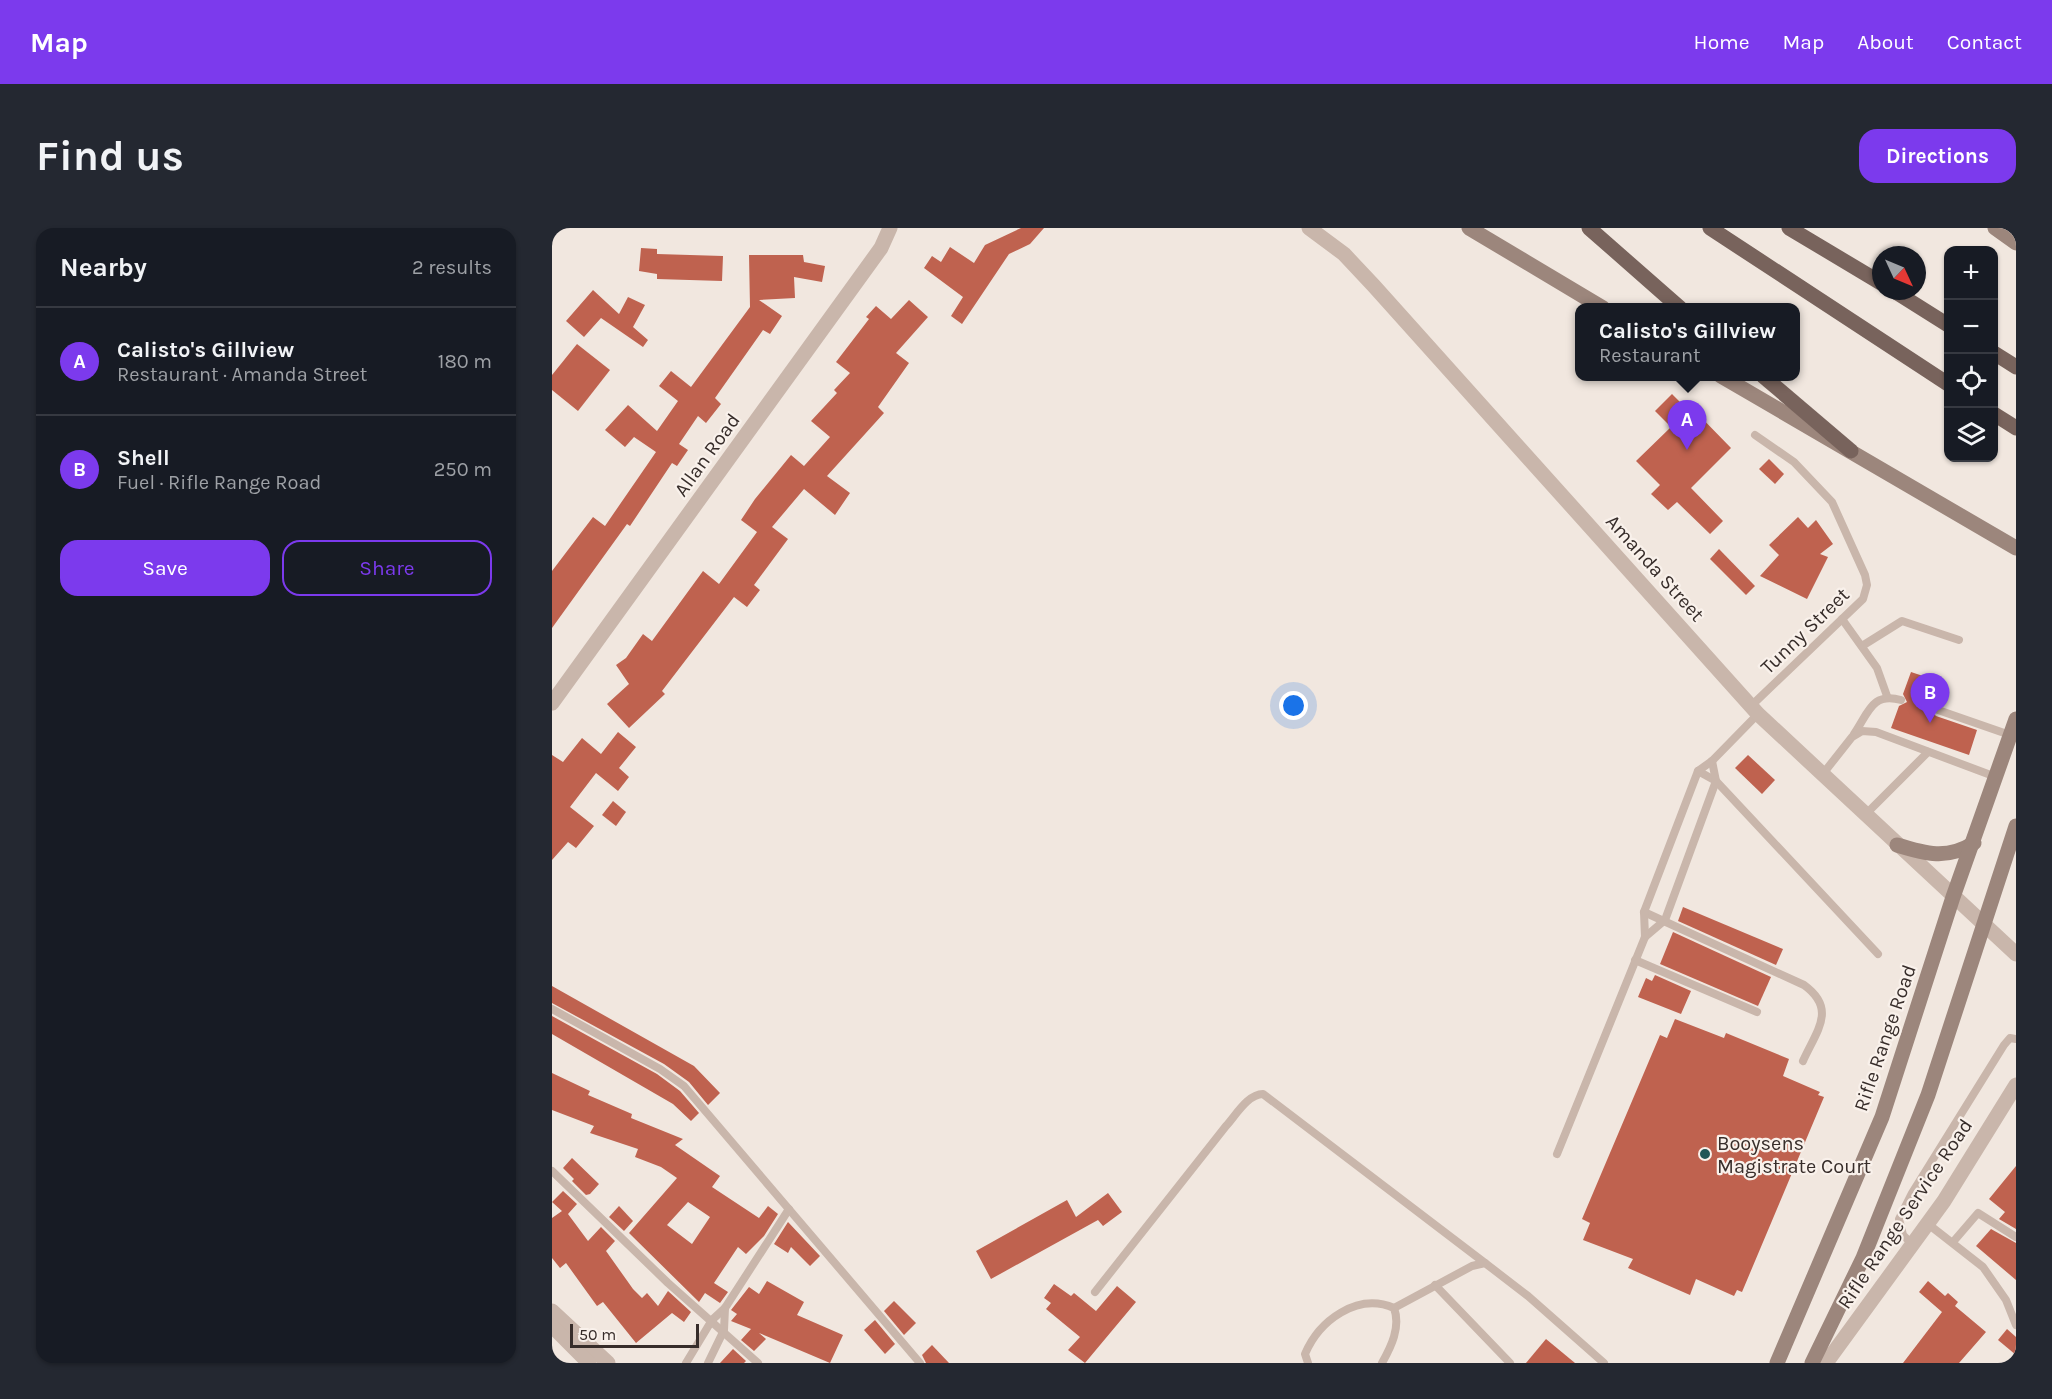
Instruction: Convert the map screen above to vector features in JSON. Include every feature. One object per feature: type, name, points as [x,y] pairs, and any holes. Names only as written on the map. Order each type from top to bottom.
[{"type":"main road","points":[[1469,228],[1595,303]]},
{"type":"main road","points":[[1588,228],[1674,303]]},
{"type":"main road","points":[[1710,228],[1944,381]]},
{"type":"main road","points":[[1789,228],[1872,278]]},
{"type":"main road","points":[[1995,228],[2016,243]]},
{"type":"main road","points":[[1908,300],[1944,322]]},
{"type":"main road","points":[[1996,354],[2016,367]]},
{"type":"main road","points":[[1730,381],[2016,548]]},
{"type":"main road","points":[[1769,381],[1851,452]]},
{"type":"main road","points":[[1998,417],[2016,428]]},
{"type":"main road","name":"Rifle Range Road","points":[[1777,1363],[1882,1117],[1953,897],[2016,719]]},
{"type":"main road","points":[[1812,1363],[1863,1258],[1920,1117],[2016,826]]},
{"type":"main road","points":[[1897,845],[1929,855],[1947,855],[1974,843]]},
{"type":"street","name":"Allan Road","points":[[552,703],[881,248],[890,228]]},
{"type":"street","name":"Amanda Street","points":[[1309,228],[1344,254],[1374,286],[1755,710],[1821,775],[2016,954]]},
{"type":"street","name":"Rifle Range Service Road","points":[[1826,1363],[1928,1224],[2016,1087]]},
{"type":"street","points":[[552,1311],[608,1363]]},
{"type":"street","points":[[552,1326],[589,1363]]},
{"type":"lane","name":"Tunny Street","points":[[1698,771],[1712,760],[1755,710],[1863,599],[1867,585],[1840,515],[1832,502],[1794,462],[1755,435]]},
{"type":"lane","points":[[1842,619],[1877,668],[1887,696]]},
{"type":"lane","points":[[1862,646],[1896,622],[1902,621],[1959,640]]},
{"type":"lane","points":[[1821,775],[1852,737],[1877,700],[1887,696],[1901,700]]},
{"type":"lane","points":[[1938,710],[2010,735]]},
{"type":"lane","points":[[1852,737],[1862,731],[1876,732],[1996,777]]},
{"type":"lane","points":[[1864,815],[1928,752]]},
{"type":"lane","points":[[1645,936],[1665,920],[1716,781],[1712,760]]},
{"type":"lane","points":[[1557,1154],[1645,936],[1644,912],[1698,771],[1716,781],[1878,954]]},
{"type":"lane","points":[[1644,912],[1804,985],[1816,994],[1822,1005],[1823,1018],[1803,1060]]},
{"type":"lane","points":[[1635,960],[1756,1012]]},
{"type":"lane","points":[[552,1009],[660,1069],[684,1086],[920,1363]]},
{"type":"lane","points":[[1913,1245],[1903,1235],[1899,1219],[2004,1044],[2010,1038],[2016,1039]]},
{"type":"lane","points":[[1095,1292],[1226,1126],[1248,1101],[1258,1094],[1263,1094],[1485,1263],[1604,1363]]},
{"type":"lane","points":[[552,1171],[668,1283],[724,1330],[758,1363]]},
{"type":"lane","points":[[686,1363],[712,1320],[725,1308],[789,1209]]},
{"type":"lane","points":[[1953,1242],[1978,1213],[2016,1237]]},
{"type":"lane","points":[[1928,1224],[1953,1242],[1990,1276],[2006,1300],[2016,1325]]},
{"type":"lane","points":[[1308,1363],[1305,1354],[1309,1345],[1321,1328],[1333,1318],[1359,1305],[1372,1303],[1394,1308],[1472,1266],[1485,1263]]},
{"type":"lane","points":[[1435,1285],[1510,1363]]},
{"type":"lane","points":[[708,1363],[724,1330],[725,1308]]},
{"type":"lane","points":[[1382,1363],[1395,1334],[1394,1308]]},
{"type":"building","points":[[1021,228],[1044,228],[1030,244],[1009,254],[962,324],[951,316],[963,297],[924,268],[932,256],[941,262],[950,247],[974,263],[985,245]]},
{"type":"building","points":[[641,248],[657,249],[657,254],[723,256],[722,281],[657,279],[657,274],[639,271]]},
{"type":"building","points":[[749,255],[803,255],[804,262],[825,266],[822,282],[794,277],[795,298],[759,300],[782,316],[770,334],[763,330],[715,398],[721,404],[706,423],[698,416],[679,444],[688,450],[677,466],[672,463],[630,526],[627,524],[552,628],[552,571],[593,517],[605,526],[656,452],[634,437],[625,447],[605,430],[628,405],[657,431],[678,401],[659,386],[671,371],[691,387],[750,307]]},
{"type":"building","points":[[593,290],[619,314],[628,297],[645,305],[633,327],[648,340],[643,347],[601,318],[584,337],[566,321]]},
{"type":"building","points":[[909,300],[928,317],[896,353],[909,363],[878,407],[884,413],[827,476],[850,493],[835,515],[804,489],[772,527],[788,539],[754,585],[760,590],[747,607],[734,597],[662,691],[665,694],[629,728],[607,704],[629,684],[616,665],[626,658],[643,634],[652,641],[703,571],[719,584],[757,532],[741,520],[755,499],[791,455],[804,466],[830,437],[811,421],[837,393],[834,390],[850,373],[836,362],[869,319],[866,317],[876,306],[891,319]]},
{"type":"building","points":[[577,344],[610,370],[578,411],[552,390],[552,375]]},
{"type":"building","points":[[1672,394],[1683,405],[1692,408],[1731,448],[1691,488],[1723,521],[1710,534],[1677,502],[1668,510],[1651,494],[1660,485],[1636,461],[1671,427],[1655,411]]},
{"type":"building","points":[[1769,459],[1784,474],[1775,484],[1759,469]]},
{"type":"building","points":[[1798,517],[1808,528],[1816,520],[1833,544],[1820,554],[1828,557],[1807,599],[1760,576],[1779,555],[1769,545]]},
{"type":"building","points":[[1719,549],[1755,586],[1746,595],[1710,559]]},
{"type":"building","points":[[1911,672],[1947,684],[1940,704],[1933,706],[1932,712],[1936,716],[1977,730],[1969,755],[1891,728],[1899,706],[1907,702],[1903,694]]},
{"type":"building","points":[[618,732],[636,747],[619,768],[629,777],[618,791],[596,773],[570,807],[594,826],[576,848],[568,842],[552,860],[552,755],[563,762],[582,738],[601,754]]},
{"type":"building","points":[[1748,755],[1775,780],[1762,794],[1735,768]]},
{"type":"building","points":[[613,801],[626,812],[616,826],[602,815]]},
{"type":"building","points":[[1683,907],[1783,949],[1776,965],[1678,921]]},
{"type":"building","points":[[1673,932],[1771,977],[1758,1006],[1660,964]]},
{"type":"building","points":[[1655,975],[1691,991],[1681,1014],[1638,997],[1646,978],[1652,981]]},
{"type":"building","points":[[552,986],[694,1066],[720,1093],[708,1105],[689,1082],[664,1064],[552,1003]]},
{"type":"building","points":[[552,1016],[657,1074],[680,1091],[699,1113],[691,1121],[673,1104],[552,1034]]},
{"type":"building","name":"Booysens Magistrate Court","points":[[1675,1019],[1724,1038],[1726,1033],[1789,1059],[1783,1076],[1820,1092],[1818,1095],[1824,1097],[1742,1292],[1737,1290],[1734,1296],[1696,1279],[1690,1295],[1628,1268],[1633,1259],[1583,1240],[1590,1223],[1582,1219],[1660,1035],[1667,1038]]},
{"type":"building","points":[[552,1073],[590,1091],[588,1095],[632,1114],[631,1118],[683,1139],[675,1145],[720,1176],[712,1187],[759,1218],[768,1206],[778,1214],[764,1236],[746,1254],[738,1247],[714,1283],[728,1292],[720,1303],[705,1293],[699,1302],[629,1233],[677,1178],[661,1167],[635,1157],[638,1149],[590,1133],[594,1126],[552,1110]],"holes":[[[688,1202],[710,1217],[692,1244],[667,1225]]]},
{"type":"building","points":[[572,1158],[599,1184],[590,1194],[586,1195],[563,1168]]},
{"type":"building","points":[[2016,1166],[2016,1229],[1999,1219],[2005,1212],[1989,1199]]},
{"type":"building","points":[[563,1191],[577,1204],[568,1214],[588,1241],[601,1227],[615,1241],[606,1251],[633,1289],[642,1298],[647,1293],[658,1306],[668,1291],[691,1312],[684,1322],[672,1313],[636,1343],[603,1302],[597,1306],[566,1263],[560,1268],[552,1258],[552,1218],[562,1211],[552,1202]]},
{"type":"building","points":[[1108,1193],[1122,1212],[1103,1226],[1098,1220],[991,1279],[976,1251],[1067,1200],[1076,1217]]},
{"type":"building","points":[[619,1206],[633,1221],[624,1231],[609,1217]]},
{"type":"building","points":[[788,1222],[820,1256],[810,1266],[791,1247],[788,1253],[774,1244]]},
{"type":"building","points":[[1991,1229],[2016,1243],[2016,1280],[1976,1246]]},
{"type":"building","points":[[767,1281],[804,1302],[797,1315],[843,1335],[830,1363],[759,1333],[766,1339],[754,1351],[741,1340],[751,1329],[731,1321],[737,1314],[731,1310],[749,1287],[759,1294]]},
{"type":"building","points":[[1928,1281],[1945,1296],[1948,1293],[1958,1302],[1955,1306],[1986,1332],[1959,1363],[1903,1363],[1942,1312],[1919,1292]]},
{"type":"building","points":[[1054,1284],[1071,1296],[1074,1293],[1096,1311],[1117,1286],[1136,1302],[1085,1363],[1068,1350],[1080,1337],[1046,1309],[1051,1303],[1044,1298]]},
{"type":"building","points":[[894,1301],[916,1323],[904,1335],[884,1311]]},
{"type":"building","points":[[875,1320],[895,1344],[885,1354],[864,1330]]},
{"type":"building","points":[[2007,1329],[2016,1337],[2016,1355],[1998,1340]]},
{"type":"building","points":[[1546,1339],[1575,1363],[1526,1363]]},
{"type":"building","points":[[932,1345],[949,1363],[926,1363],[922,1355]]},
{"type":"building","points":[[733,1349],[746,1361],[744,1363],[720,1363]]},
{"type":"place","name":"Calisto's Gillview","points":[[1687,450]]},
{"type":"place","name":"Shell","points":[[1930,723]]},
{"type":"place","name":"Booysens Magistrate Court","points":[[1705,1154]]}]
